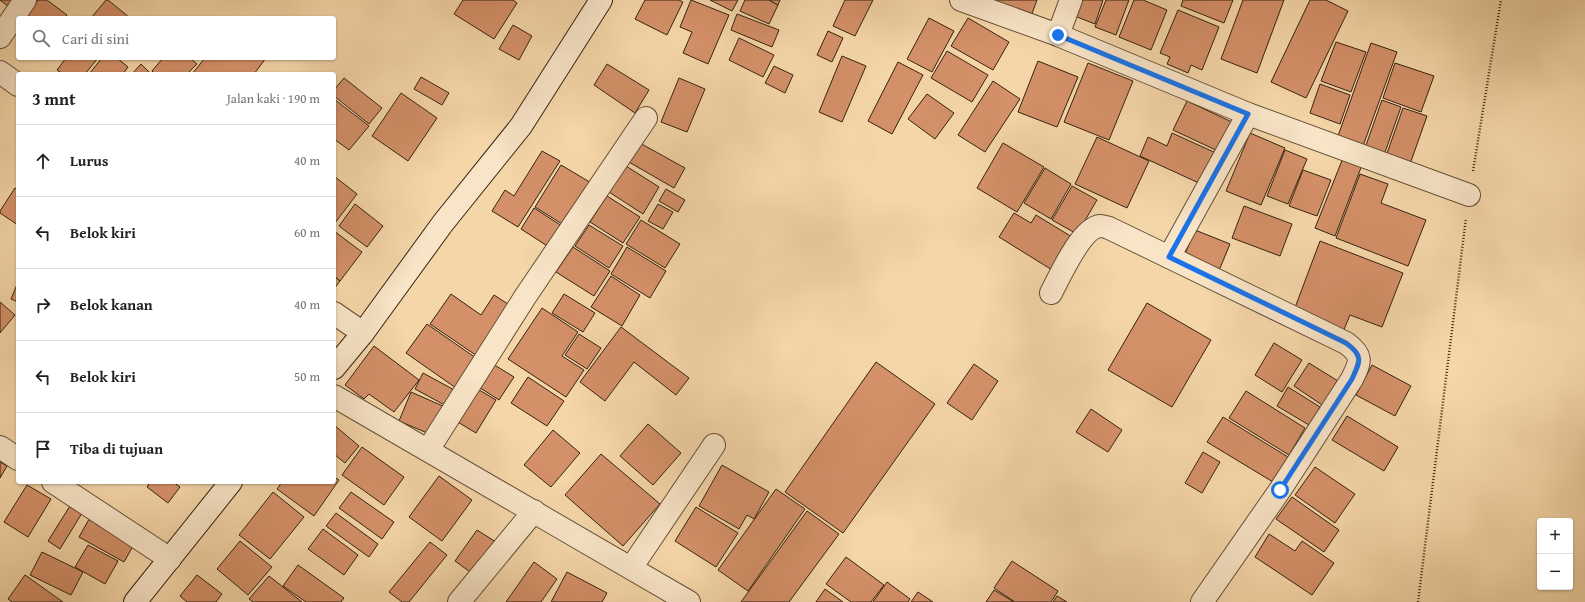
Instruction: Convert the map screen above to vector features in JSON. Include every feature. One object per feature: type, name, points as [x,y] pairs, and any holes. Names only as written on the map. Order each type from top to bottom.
[{"type":"street","points":[[0,37],[25,0]]},
{"type":"street","points":[[336,366],[363,333],[443,223],[521,126],[601,0]]},
{"type":"street","points":[[961,0],[1058,35],[1248,114],[1469,195]]},
{"type":"street","points":[[1058,35],[1071,0]]},
{"type":"street","points":[[0,72],[16,84]]},
{"type":"street","points":[[1169,257],[1248,114]]},
{"type":"street","points":[[428,450],[525,297],[646,118]]},
{"type":"street","points":[[1051,293],[1075,246],[1093,228],[1100,226],[1109,228],[1346,343],[1355,349],[1359,356],[1360,363],[1352,379],[1280,490],[1202,602]]},
{"type":"street","points":[[336,313],[363,333]]},
{"type":"street","points":[[336,397],[689,602]]},
{"type":"street","points":[[631,568],[714,445]]},
{"type":"street","points":[[0,447],[16,458]]},
{"type":"street","points":[[57,484],[170,559]]},
{"type":"street","points":[[135,602],[229,484]]},
{"type":"street","points":[[459,602],[534,511]]},
{"type":"path","points":[[1418,602],[1469,195],[1501,0]]},
{"type":"building","points":[[0,0],[21,0],[13,10]]},
{"type":"building","points":[[38,0],[47,0],[67,15],[66,16],[26,16]]},
{"type":"building","points":[[106,0],[108,0],[128,16],[93,16]]},
{"type":"building","points":[[463,0],[513,0],[517,3],[494,39],[454,14]]},
{"type":"building","points":[[645,0],[679,0],[683,2],[667,35],[635,19]]},
{"type":"building","points":[[691,0],[729,15],[708,64],[683,53],[692,32],[680,27]]},
{"type":"building","points":[[710,0],[738,0],[732,11]]},
{"type":"building","points":[[745,0],[769,0],[778,5],[769,24],[740,11]]},
{"type":"building","points":[[769,0],[780,0],[778,5]]},
{"type":"building","points":[[845,0],[873,0],[855,36],[833,26]]},
{"type":"building","points":[[990,0],[1037,0],[1030,19]]},
{"type":"building","points":[[1078,0],[1103,0],[1095,24],[1072,15]]},
{"type":"building","points":[[1106,0],[1129,0],[1116,35],[1095,27]]},
{"type":"building","points":[[1134,0],[1143,0],[1167,10],[1151,50],[1119,37]]},
{"type":"building","points":[[1183,0],[1233,0],[1224,23],[1181,6]]},
{"type":"building","points":[[1243,0],[1284,0],[1257,73],[1221,59]]},
{"type":"building","points":[[1310,0],[1326,0],[1348,11],[1306,98],[1271,82]]},
{"type":"building","points":[[1178,10],[1219,27],[1202,70],[1191,65],[1188,73],[1167,64],[1170,57],[1160,53]]},
{"type":"building","points":[[737,14],[779,30],[772,47],[731,30]]},
{"type":"building","points":[[929,18],[954,31],[932,72],[907,59]]},
{"type":"building","points":[[968,18],[1009,42],[993,70],[951,46]]},
{"type":"building","points":[[513,25],[532,36],[519,60],[499,49]]},
{"type":"building","points":[[828,31],[843,38],[832,62],[817,55]]},
{"type":"building","points":[[739,38],[774,55],[763,77],[729,60]]},
{"type":"building","points":[[1336,42],[1366,52],[1351,92],[1321,81]]},
{"type":"building","points":[[1371,43],[1397,52],[1363,146],[1338,136]]},
{"type":"building","points":[[947,51],[988,75],[972,102],[931,78]]},
{"type":"building","points":[[842,56],[866,66],[842,122],[819,112]]},
{"type":"building","points":[[64,60],[96,60],[87,72],[60,72],[57,70]]},
{"type":"building","points":[[100,60],[119,60],[128,67],[124,72],[91,72]]},
{"type":"building","points":[[161,60],[192,60],[197,64],[189,72],[152,71]]},
{"type":"building","points":[[203,60],[264,60],[256,72],[194,72]]},
{"type":"building","points":[[1038,61],[1078,77],[1057,127],[1018,112]]},
{"type":"building","points":[[898,62],[923,75],[892,134],[868,121]]},
{"type":"building","points":[[1088,63],[1133,81],[1109,140],[1064,122]]},
{"type":"building","points":[[1395,63],[1434,76],[1421,112],[1383,98]]},
{"type":"building","points":[[141,64],[149,72],[134,72]]},
{"type":"building","points":[[607,64],[649,90],[635,113],[594,85]]},
{"type":"building","points":[[774,66],[793,75],[785,93],[765,83]]},
{"type":"building","points":[[421,77],[449,93],[442,105],[414,89]]},
{"type":"building","points":[[344,78],[382,108],[369,124],[336,98],[336,88]]},
{"type":"building","points":[[679,78],[705,89],[687,132],[661,122]]},
{"type":"building","points":[[993,81],[1020,99],[985,152],[958,135]]},
{"type":"building","points":[[1320,84],[1350,95],[1340,124],[1310,113]]},
{"type":"building","points":[[401,93],[437,118],[408,161],[372,136]]},
{"type":"building","points":[[927,94],[954,113],[935,139],[908,119]]},
{"type":"building","points":[[1382,100],[1401,107],[1384,155],[1365,148]]},
{"type":"building","points":[[336,101],[369,126],[349,150],[336,140]]},
{"type":"building","points":[[1187,101],[1234,123],[1220,152],[1173,130]]},
{"type":"building","points":[[1403,108],[1427,116],[1409,167],[1385,159]]},
{"type":"building","points":[[1172,133],[1216,153],[1201,184],[1140,156],[1148,137],[1167,146]]},
{"type":"building","points":[[1250,133],[1285,148],[1261,205],[1226,191]]},
{"type":"building","points":[[1097,137],[1149,161],[1127,208],[1075,184]]},
{"type":"building","points":[[638,142],[685,168],[674,188],[627,161]]},
{"type":"building","points":[[1003,143],[1044,167],[1017,212],[977,188]]},
{"type":"building","points":[[1285,150],[1307,159],[1288,204],[1267,196]]},
{"type":"building","points":[[542,151],[560,161],[518,227],[492,211],[505,190],[514,196]]},
{"type":"building","points":[[1343,158],[1362,165],[1335,236],[1315,228]]},
{"type":"building","points":[[561,165],[593,184],[567,227],[535,207]]},
{"type":"building","points":[[626,166],[659,187],[643,214],[609,192]]},
{"type":"building","points":[[1045,168],[1071,184],[1051,219],[1024,203]]},
{"type":"building","points":[[1303,170],[1331,180],[1317,216],[1289,206]]},
{"type":"building","points":[[1360,174],[1388,184],[1381,203],[1426,220],[1408,266],[1336,238]]},
{"type":"building","points":[[336,178],[357,194],[336,222]]},
{"type":"building","points":[[1072,186],[1097,200],[1077,234],[1052,220]]},
{"type":"building","points":[[15,188],[16,189],[16,224],[0,213]]},
{"type":"building","points":[[666,189],[685,200],[678,212],[659,201]]},
{"type":"building","points":[[607,196],[640,217],[623,243],[590,222]]},
{"type":"building","points":[[355,204],[383,226],[367,247],[339,226]]},
{"type":"building","points":[[658,204],[673,212],[663,229],[648,221]]},
{"type":"building","points":[[1244,206],[1292,224],[1280,256],[1232,238]]},
{"type":"building","points":[[534,208],[565,228],[552,249],[521,229]]},
{"type":"building","points":[[1014,213],[1031,223],[1036,215],[1077,240],[1057,273],[999,237]]},
{"type":"building","points":[[641,220],[680,244],[665,268],[626,244]]},
{"type":"building","points":[[589,225],[623,246],[609,268],[575,246]]},
{"type":"building","points":[[1195,230],[1230,244],[1218,273],[1183,259]]},
{"type":"building","points":[[336,232],[362,252],[340,281],[336,278]]},
{"type":"building","points":[[1320,241],[1403,273],[1382,327],[1350,315],[1343,332],[1293,313]]},
{"type":"building","points":[[573,247],[610,271],[594,296],[556,272]]},
{"type":"building","points":[[627,247],[666,271],[650,298],[611,274]]},
{"type":"building","points":[[611,276],[640,295],[622,326],[591,307]]},
{"type":"building","points":[[336,278],[340,281],[336,286]]},
{"type":"building","points":[[16,287],[16,301],[11,299]]},
{"type":"building","points":[[451,294],[481,315],[494,295],[514,308],[480,358],[430,324]]},
{"type":"building","points":[[564,294],[595,313],[583,332],[552,313]]},
{"type":"building","points":[[0,302],[15,315],[0,333]]},
{"type":"building","points":[[1147,303],[1211,340],[1172,407],[1108,370]]},
{"type":"building","points":[[542,308],[578,332],[562,356],[584,370],[566,397],[508,359]]},
{"type":"building","points":[[427,324],[476,358],[456,388],[406,353]]},
{"type":"building","points":[[621,327],[689,378],[676,395],[634,362],[605,401],[580,382]]},
{"type":"building","points":[[579,334],[601,348],[587,369],[565,355]]},
{"type":"building","points":[[1274,343],[1302,360],[1282,392],[1255,375]]},
{"type":"building","points":[[374,346],[419,380],[394,412],[369,394],[364,399],[345,385]]},
{"type":"building","points":[[488,361],[514,377],[499,400],[474,384]]},
{"type":"building","points":[[876,362],[935,404],[843,533],[785,492]]},
{"type":"building","points":[[1309,363],[1338,381],[1322,405],[1294,386]]},
{"type":"building","points":[[974,364],[998,381],[972,420],[947,403]]},
{"type":"building","points":[[1372,365],[1411,386],[1395,416],[1356,395]]},
{"type":"building","points":[[423,373],[458,392],[450,408],[415,389]]},
{"type":"building","points":[[528,377],[564,401],[547,426],[511,403]]},
{"type":"building","points":[[471,385],[496,400],[476,433],[451,418]]},
{"type":"building","points":[[1288,387],[1320,407],[1309,425],[1277,406]]},
{"type":"building","points":[[1246,391],[1305,428],[1289,455],[1229,418]]},
{"type":"building","points":[[411,392],[445,407],[432,435],[399,421]]},
{"type":"building","points":[[1091,409],[1122,430],[1108,452],[1076,432]]},
{"type":"building","points":[[1347,416],[1398,447],[1384,471],[1332,440]]},
{"type":"building","points":[[1223,417],[1288,457],[1273,482],[1207,442]]},
{"type":"building","points":[[648,424],[681,453],[653,485],[620,456]]},
{"type":"building","points":[[336,427],[359,446],[345,463],[336,456]]},
{"type":"building","points":[[553,430],[580,453],[551,487],[524,465]]},
{"type":"building","points":[[362,447],[404,477],[384,505],[342,475]]},
{"type":"building","points":[[1203,452],[1220,462],[1202,493],[1185,483]]},
{"type":"building","points":[[601,454],[660,504],[623,546],[565,495]]},
{"type":"building","points":[[0,462],[7,466],[0,478]]},
{"type":"building","points":[[722,465],[769,492],[754,519],[747,515],[739,529],[699,506]]},
{"type":"building","points":[[1315,467],[1355,494],[1335,523],[1295,495]]},
{"type":"building","points":[[439,476],[472,500],[442,541],[409,517]]},
{"type":"building","points":[[336,478],[339,480],[314,516],[277,489],[281,484],[336,484]]},
{"type":"building","points":[[149,484],[176,484],[180,487],[168,503],[147,487]]},
{"type":"building","points":[[27,485],[51,499],[28,537],[4,522]]},
{"type":"building","points":[[776,489],[805,509],[748,591],[718,570]]},
{"type":"building","points":[[273,492],[304,517],[270,559],[239,535]]},
{"type":"building","points":[[351,492],[394,522],[382,539],[339,508]]},
{"type":"building","points":[[1292,497],[1339,530],[1324,552],[1276,519]]},
{"type":"building","points":[[70,506],[82,513],[60,549],[48,541]]},
{"type":"building","points":[[696,507],[738,533],[716,567],[675,541]]},
{"type":"building","points":[[807,511],[839,534],[789,602],[741,602]]},
{"type":"building","points":[[336,513],[378,544],[369,557],[326,526]]},
{"type":"building","points":[[92,514],[137,539],[124,562],[79,537]]},
{"type":"building","points":[[323,529],[358,555],[344,575],[308,549]]},
{"type":"building","points":[[477,530],[496,542],[473,574],[455,561]]},
{"type":"building","points":[[1269,534],[1295,551],[1302,541],[1334,563],[1312,595],[1255,557]]},
{"type":"building","points":[[240,541],[272,567],[248,595],[217,569]]},
{"type":"building","points":[[430,542],[447,555],[409,602],[402,602],[389,592]]},
{"type":"building","points":[[88,545],[118,561],[105,584],[75,567]]},
{"type":"building","points":[[42,552],[83,572],[71,595],[30,575]]},
{"type":"building","points":[[846,557],[884,585],[871,602],[851,602],[826,584]]},
{"type":"building","points":[[1012,561],[1058,591],[1051,602],[1015,602],[994,588]]},
{"type":"building","points":[[534,562],[557,579],[541,602],[506,602]]},
{"type":"building","points":[[298,565],[344,598],[341,602],[306,602],[283,586]]},
{"type":"building","points":[[567,572],[607,593],[602,602],[551,602]]},
{"type":"building","points":[[25,575],[63,602],[12,602],[8,599]]},
{"type":"building","points":[[197,575],[222,594],[216,602],[187,602],[180,596]]},
{"type":"building","points":[[269,576],[302,602],[253,602],[249,599]]},
{"type":"building","points":[[887,582],[910,599],[908,602],[873,602]]},
{"type":"building","points":[[825,589],[843,602],[816,602]]},
{"type":"building","points":[[994,590],[1014,602],[986,602]]},
{"type":"building","points":[[918,592],[933,602],[911,602]]},
{"type":"building","points":[[1057,596],[1067,602],[1053,602]]},
{"type":"route","points":[[1058,35],[1248,114],[1169,257],[1346,343],[1355,349],[1359,356],[1360,363],[1352,379],[1280,490]]}]
